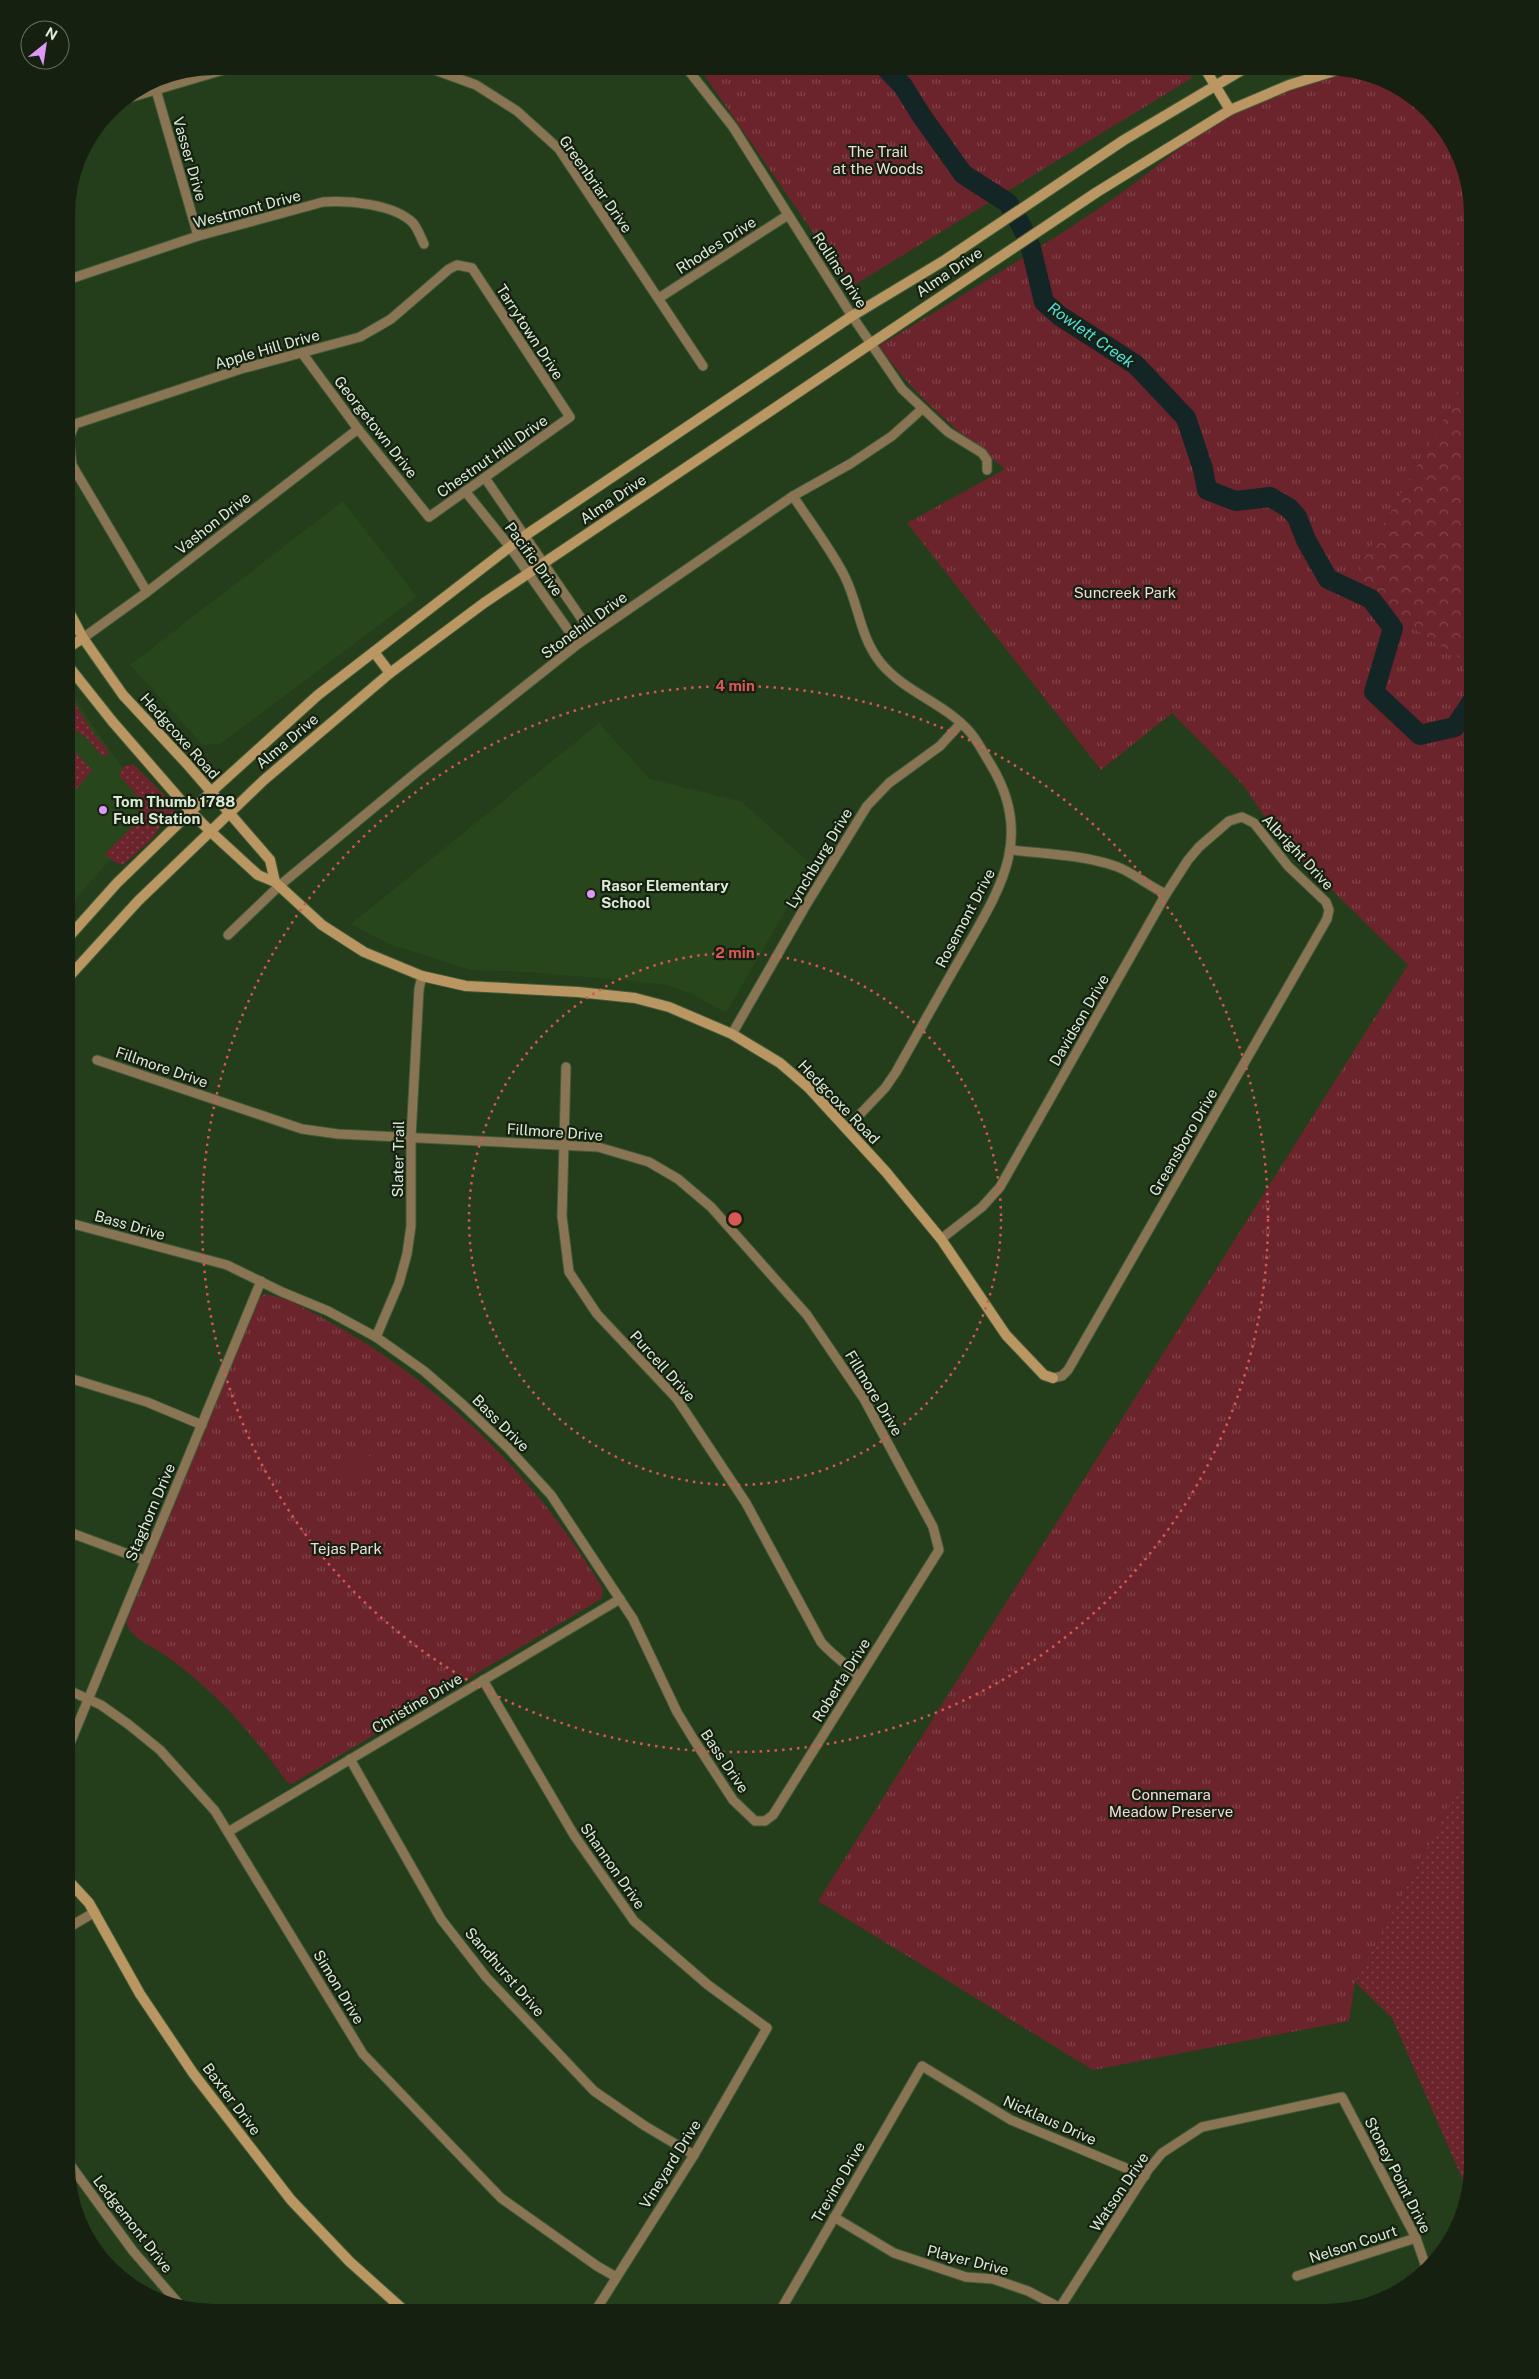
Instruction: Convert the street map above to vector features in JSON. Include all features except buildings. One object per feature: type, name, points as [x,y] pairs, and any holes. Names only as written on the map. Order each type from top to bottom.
[{"type":"main road","points":[[1209,75],[1230,110]]},
{"type":"main road","name":"Alma Drive","points":[[75,930],[117,883],[211,792],[318,695],[524,536],[852,316],[945,260],[1124,140],[1231,75]]},
{"type":"main road","name":"Alma Drive","points":[[75,970],[138,900],[300,748],[390,673],[528,573],[870,342],[1097,192],[1230,110],[1289,85],[1322,75]]},
{"type":"main road","name":"Hedgcoxe Road","points":[[75,623],[83,638],[123,695],[270,860],[277,884]]},
{"type":"main road","points":[[75,643],[83,638]]},
{"type":"main road","points":[[374,652],[390,673]]},
{"type":"main road","name":"Hedgcoxe Road","points":[[75,675],[112,721],[191,812],[211,832],[258,875],[277,884],[322,925],[364,952],[422,976],[466,986],[578,992],[635,998],[669,1007],[732,1034],[780,1063],[809,1088],[886,1172],[941,1240],[1006,1335],[1044,1375],[1053,1378]]},
{"type":"main road","name":"Baxter Drive","points":[[75,1889],[95,1912],[140,1994],[193,2073],[291,2200],[350,2262],[398,2304]]},
{"type":"street","name":"Greenbriar Drive","points":[[449,75],[476,85],[517,111],[559,149],[703,366]]},
{"type":"street","name":"Rollins Drive","points":[[692,75],[733,127],[852,316],[902,388],[922,410],[948,432],[982,453],[987,460],[987,470]]},
{"type":"street","points":[[147,93],[205,76]]},
{"type":"street","name":"Vasser Drive","points":[[156,90],[198,236]]},
{"type":"street","name":"Westmont Drive","points":[[75,277],[198,236],[323,202],[340,201],[369,204],[397,214],[412,223],[424,244]]},
{"type":"street","name":"Rhodes Drive","points":[[659,298],[788,215]]},
{"type":"street","name":"Apple Hill Drive","points":[[75,424],[241,369],[360,337],[391,319],[449,269],[457,265],[464,265]]},
{"type":"street","name":"Tarrytown Drive","points":[[464,265],[472,268],[570,417]]},
{"type":"street","name":"Georgetown Drive","points":[[302,353],[358,429],[429,517]]},
{"type":"street","name":"Stonehill Drive","points":[[228,935],[277,884],[578,644],[793,496],[850,464],[892,436],[922,410]]},
{"type":"street","name":"Chestnut Hill Drive","points":[[429,517],[570,417]]},
{"type":"street","name":"Vashon Drive","points":[[83,638],[147,592],[358,429]]},
{"type":"street","name":"Apple Hill Drive","points":[[75,470],[147,592]]},
{"type":"street","name":"Pacific Drive","points":[[485,478],[592,634]]},
{"type":"street","name":"Pacific Drive","points":[[465,491],[510,547],[578,644]]},
{"type":"street","name":"Rosemont Drive","points":[[793,496],[844,574],[864,635],[881,663],[901,683],[942,708],[961,723],[980,746],[1006,793],[1012,828],[1012,850],[996,896],[896,1072],[885,1088],[846,1129]]},
{"type":"street","name":"Lynchburg Drive","points":[[732,1034],[806,905],[867,806],[889,783],[940,746],[961,723]]},
{"type":"street","name":"Davidson Drive","points":[[941,1240],[982,1208],[1000,1187],[1166,894],[1188,860],[1229,821],[1242,817]]},
{"type":"street","name":"Albright Drive","points":[[1242,817],[1254,823],[1288,866],[1326,902],[1329,910]]},
{"type":"street","points":[[1012,850],[1092,860],[1118,866],[1148,886],[1166,894]]},
{"type":"street","name":"Greensboro Drive","points":[[1053,1378],[1062,1376],[1068,1370],[1327,919],[1329,910]]},
{"type":"street","name":"Slater Trail","points":[[376,1337],[400,1283],[411,1226],[412,1138],[418,989],[422,976]]},
{"type":"street","name":"Fillmore Drive","points":[[97,1060],[302,1130],[338,1134],[598,1147],[649,1162],[678,1179],[711,1207],[807,1315],[851,1377],[933,1527],[939,1550]]},
{"type":"street","name":"Purcell Drive","points":[[566,1067],[562,1216],[569,1272],[597,1314],[677,1399],[746,1503],[821,1642],[833,1656],[847,1664],[859,1677]]},
{"type":"street","name":"Bass Drive","points":[[75,1224],[227,1265],[328,1311],[376,1337],[424,1371],[508,1448],[551,1495],[634,1619],[677,1712],[733,1800],[750,1818],[765,1821]]},
{"type":"street","name":"Staghorn Drive","points":[[75,1730],[261,1281]]},
{"type":"street","points":[[75,1380],[147,1402],[202,1425]]},
{"type":"street","points":[[75,1534],[144,1560]]},
{"type":"street","name":"Roberta Drive","points":[[765,1821],[773,1815],[939,1550]]},
{"type":"street","name":"Christine Drive","points":[[228,1832],[620,1599]]},
{"type":"street","name":"Shannon Drive","points":[[483,1680],[574,1835],[634,1921],[708,1984],[767,2028]]},
{"type":"street","name":"Simon Drive","points":[[75,1693],[101,1705],[160,1750],[215,1811],[363,2054],[501,2198],[597,2266],[616,2277]]},
{"type":"street","name":"Sandhurst Drive","points":[[350,1759],[442,1919],[486,1976],[594,2091],[645,2126],[694,2154]]},
{"type":"street","points":[[75,1924],[95,1912]]},
{"type":"street","name":"Vineyard Drive","points":[[599,2304],[694,2154],[767,2028]]},
{"type":"street","name":"Nicklaus Drive","points":[[922,2066],[1012,2120],[1145,2176]]},
{"type":"street","name":"Trevino Drive","points":[[784,2304],[922,2066]]},
{"type":"street","name":"Watson Drive","points":[[1063,2304],[1145,2176],[1162,2153],[1202,2127],[1342,2097]]},
{"type":"street","name":"Stoney Point Drive","points":[[1342,2097],[1416,2238],[1424,2263]]},
{"type":"street","name":"Ledgemont Drive","points":[[75,2172],[133,2250],[174,2298]]},
{"type":"street","name":"Player Drive","points":[[834,2217],[894,2253],[966,2277],[993,2279],[1057,2304]]},
{"type":"street","name":"Nelson Court","points":[[1298,2276],[1416,2238]]},
{"type":"shaded area","points":[[343,501],[417,597],[220,744],[203,745],[130,665]]},
{"type":"shaded area","points":[[75,697],[90,722],[139,791],[146,811],[126,842],[75,899]]},
{"type":"shaded area","name":"Rasor Elementary School","points":[[599,723],[650,779],[742,802],[812,865],[726,1013],[690,993],[662,984],[530,972],[471,970],[389,944],[351,924]]},
{"type":"green space","name":"The Trail at the Woods","points":[[704,75],[1190,75],[1192,78],[851,287]]},
{"type":"green space","points":[[1334,75],[1370,82],[1387,89],[1417,109],[1430,122],[1450,152],[1463,196],[1464,384],[1348,586],[1464,661],[1464,1780],[1355,1982],[1349,2021],[1093,2070],[818,1901],[1408,965],[1278,837],[1244,786],[1172,713],[1101,770],[907,523],[1005,469],[937,412],[907,382],[879,346],[993,277],[1120,194],[1200,133],[1248,106]]},
{"type":"green space","points":[[1464,236],[1464,260],[1453,253]]},
{"type":"green space","points":[[1464,384],[1464,661],[1348,586]]},
{"type":"green space","points":[[75,704],[95,736],[109,753],[104,756],[101,755],[86,737],[75,730]]},
{"type":"green space","points":[[75,752],[92,770],[75,791]]},
{"type":"green space","points":[[133,764],[173,804],[173,814],[164,826],[161,825],[153,838],[123,865],[114,862],[105,854],[139,820],[141,800],[119,775],[124,766]]},
{"type":"green space","name":"Tejas Park","points":[[265,1294],[296,1304],[344,1330],[421,1382],[456,1411],[490,1443],[551,1512],[603,1589],[601,1599],[292,1784],[287,1782],[246,1730],[217,1698],[184,1669],[133,1634],[126,1623],[258,1299]]},
{"type":"green space","points":[[360,1449],[372,1458],[354,1482],[342,1474]]},
{"type":"green space","points":[[1464,1780],[1463,2180],[1392,2018],[1355,1982]]},
{"type":"waterway","name":"Rowlett Creek","points":[[893,75],[903,86],[963,174],[1008,203],[1022,227],[1031,248],[1044,302],[1060,316],[1136,365],[1186,418],[1203,469],[1207,490],[1236,501],[1270,497],[1289,508],[1297,517],[1306,540],[1328,579],[1371,599],[1393,628],[1374,692],[1420,735],[1455,727],[1464,714]]},
{"type":"place","name":"Tom Thumb 1788 Fuel Station","points":[[103,810]]},
{"type":"place","name":"Rasor Elementary School","points":[[591,894]]},
{"type":"park label","name":"Suncreek Park","points":[[1125,592]]},
{"type":"park label","name":"Connemara Meadow Preserve","points":[[1171,1802]]}]
